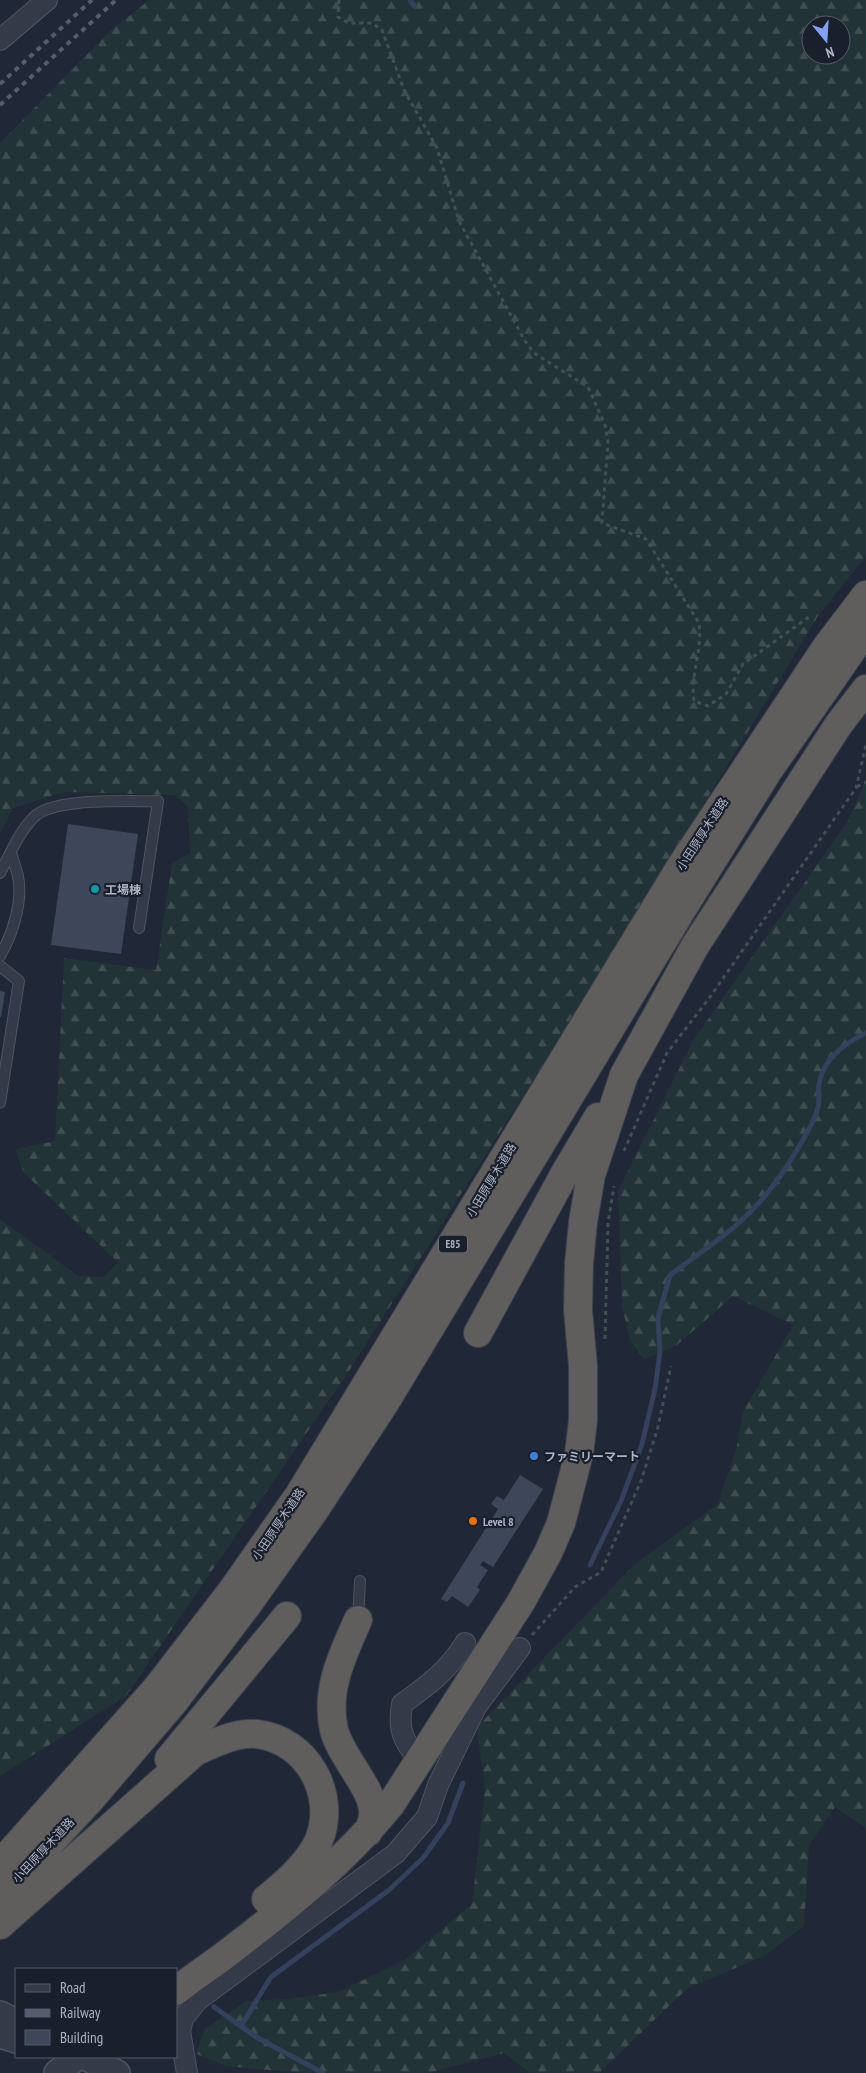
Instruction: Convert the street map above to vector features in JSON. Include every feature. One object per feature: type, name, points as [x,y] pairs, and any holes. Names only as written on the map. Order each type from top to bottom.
[{"type":"highway","name":"小田原厚木道路","points":[[0,1864],[156,1689],[231,1592],[298,1495],[396,1337],[681,866],[827,646],[866,595]]},
{"type":"highway","name":"小田原厚木道路","points":[[0,1897],[90,1800],[173,1702],[248,1604],[314,1511],[391,1393],[681,911],[768,771],[866,630]]},
{"type":"highway","points":[[478,1334],[565,1173],[624,1075],[695,946],[839,724],[866,689]]},
{"type":"highway","points":[[178,1990],[225,1955],[322,1875],[368,1832],[392,1804],[521,1602],[548,1553],[560,1523],[577,1462],[583,1420],[583,1366],[578,1287],[583,1222],[591,1175],[624,1075]]},
{"type":"highway","points":[[74,1862],[185,1742],[287,1616]]},
{"type":"highway","points":[[358,1620],[339,1663],[331,1702],[334,1731],[342,1750],[368,1795],[373,1810],[368,1832]]},
{"type":"highway","points":[[0,1925],[74,1862],[195,1752],[236,1736],[256,1734],[278,1739],[292,1747],[315,1774],[324,1802],[324,1816],[318,1840],[306,1860],[282,1886],[177,1968]]},
{"type":"street","points":[[0,40],[47,0]]},
{"type":"street","points":[[412,1750],[401,1735],[399,1719],[402,1704],[441,1675],[465,1643]]},
{"type":"street","points":[[187,2073],[180,2031],[183,2018],[193,2006],[269,1946],[395,1854],[427,1817],[433,1777],[476,1707],[520,1648]]},
{"type":"street","points":[[0,2014],[15,2022]]},
{"type":"street","points":[[0,2035],[15,2040]]},
{"type":"street","points":[[57,2073],[76,2058]]},
{"type":"street","points":[[87,2058],[117,2073]]},
{"type":"lane","points":[[0,873],[25,826],[35,815],[48,808],[75,803],[158,801],[139,928]]},
{"type":"lane","points":[[0,956],[8,942],[18,904],[18,877],[11,853]]},
{"type":"lane","points":[[0,966],[19,981],[0,1103]]},
{"type":"lane","points":[[358,1620],[360,1581]]},
{"type":"path","points":[[339,0],[338,17],[348,23],[372,23],[382,30],[404,90],[437,148],[459,221],[525,341],[534,353],[588,388],[605,425],[608,442],[602,523],[646,539],[699,623],[701,635],[692,686],[694,701],[708,706],[726,694],[743,664],[809,617]]},
{"type":"path","points":[[620,1160],[667,1053],[710,997],[856,788],[866,745]]},
{"type":"path","points":[[856,788],[866,782]]},
{"type":"path","points":[[604,1343],[608,1223],[615,1178]]},
{"type":"path","points":[[520,1648],[575,1587],[601,1572],[641,1481],[658,1428],[671,1366]]},
{"type":"green space","points":[[149,0],[866,0],[866,556],[818,616],[611,957],[349,1371],[126,1696],[0,1776],[0,1219],[78,1276],[104,1277],[118,1262],[24,1173],[15,1149],[55,1141],[64,958],[156,970],[172,863],[190,853],[188,807],[175,795],[65,792],[13,808],[0,833],[0,143],[109,32]]},
{"type":"green space","points":[[866,779],[866,1828],[835,1807],[809,1845],[804,1926],[764,1956],[688,1988],[599,2073],[530,2073],[504,2053],[428,2073],[301,2073],[226,2066],[196,2054],[205,2029],[247,2001],[288,1999],[338,1992],[405,1960],[472,1904],[485,1789],[477,1727],[635,1564],[718,1504],[737,1446],[742,1414],[793,1325],[733,1296],[677,1345],[644,1359],[630,1340],[622,1306],[618,1191],[694,1039],[848,821]]},
{"type":"building","name":"工場棟","points":[[68,824],[138,834],[121,954],[51,945]]},
{"type":"building","points":[[0,991],[5,992],[1,1017],[0,1017]]},
{"type":"building","points":[[520,1475],[543,1489],[493,1567],[483,1561],[480,1565],[488,1570],[477,1587],[480,1590],[468,1607],[452,1596],[447,1602],[441,1599],[498,1509],[491,1504],[497,1496],[504,1500]]},
{"type":"waterway","points":[[410,0],[414,6]]},
{"type":"waterway","points":[[590,1565],[621,1501],[642,1444],[655,1389],[660,1352],[658,1318],[670,1275],[726,1234],[764,1198],[800,1146],[811,1124],[818,1107],[819,1084],[825,1067],[843,1047],[866,1033]]},
{"type":"waterway","points":[[241,2026],[271,1977],[389,1890],[423,1858],[448,1823],[463,1783]]},
{"type":"waterway","points":[[214,2007],[256,2037],[323,2073]]},
{"type":"railway","points":[[0,84],[92,0]]},
{"type":"railway","points":[[0,105],[116,0]]},
{"type":"place","name":"工場棟","points":[[95,889]]},
{"type":"place","name":"ファミリーマート","points":[[534,1456]]},
{"type":"place","name":"Level 8","points":[[473,1521]]}]
